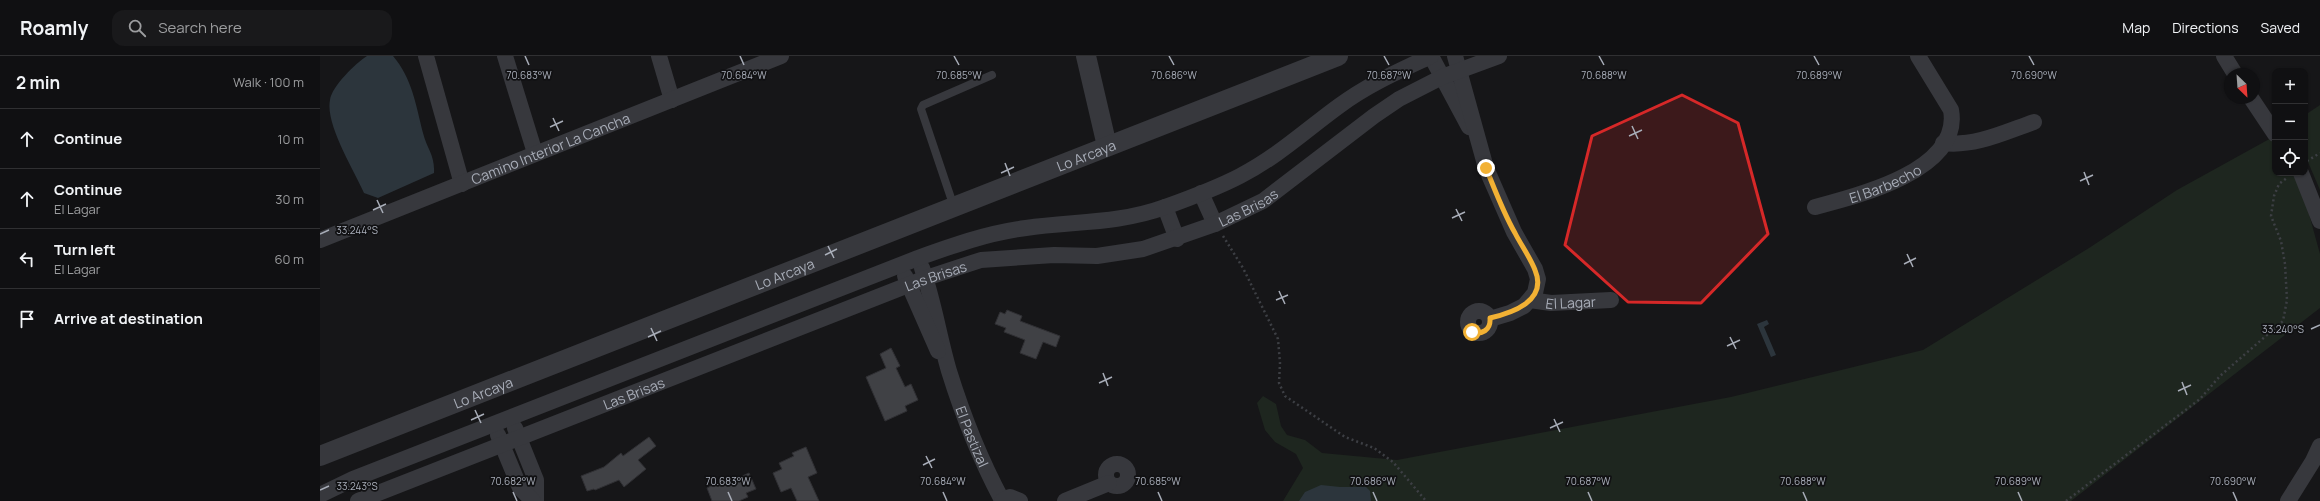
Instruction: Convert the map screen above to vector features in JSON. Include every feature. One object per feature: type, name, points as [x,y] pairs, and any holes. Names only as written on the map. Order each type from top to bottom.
[{"type":"street","points":[[426,56],[462,184]]},
{"type":"street","points":[[505,56],[535,153]]},
{"type":"street","points":[[660,56],[672,100]]},
{"type":"street","name":"Camino Interior La Cancha","points":[[320,240],[781,56]]},
{"type":"street","points":[[1086,56],[1107,146]]},
{"type":"street","name":"Lo Arcaya","points":[[320,456],[1338,56]]},
{"type":"street","points":[[1431,56],[1476,140]]},
{"type":"street","name":"Las Brisas","points":[[320,496],[353,479],[918,258],[980,236],[1000,232],[1106,222],[1142,215],[1201,193],[1240,176],[1269,158],[1362,91],[1390,75],[1431,56]]},
{"type":"street","name":"Las Brisas","points":[[358,501],[926,278],[981,260],[1054,256],[1097,256],[1143,248],[1177,239],[1215,224],[1263,201],[1374,116],[1399,99],[1442,77],[1458,63],[1499,56]]},
{"type":"street","name":"El Barbecho","points":[[1815,207],[1862,193],[1918,169],[1934,156],[1943,143],[1950,125],[1951,110],[1918,56]]},
{"type":"street","points":[[2224,56],[2231,68]]},
{"type":"street","points":[[1458,63],[1473,117],[1476,140]]},
{"type":"street","points":[[2255,104],[2272,130]]},
{"type":"street","points":[[1943,143],[1957,145],[1976,143],[2034,122]]},
{"type":"street","name":"El Lagar","points":[[1476,140],[1501,204],[1535,269],[1537,286],[1530,300],[1517,311],[1490,318]]},
{"type":"street","points":[[2302,176],[2320,221]]},
{"type":"street","points":[[1201,193],[1215,224]]},
{"type":"street","points":[[1165,207],[1177,239]]},
{"type":"street","points":[[918,258],[926,278],[949,370]]},
{"type":"street","points":[[901,265],[934,345],[949,370]]},
{"type":"street","name":"El Lagar","points":[[1530,300],[1551,302],[1611,300]]},
{"type":"street","name":"El Pastizal","points":[[949,370],[984,467],[1002,501]]},
{"type":"street","points":[[511,417],[536,480],[536,501]]},
{"type":"street","points":[[493,424],[520,488],[533,501]]},
{"type":"street","points":[[2288,501],[2314,461],[2320,446]]},
{"type":"street","points":[[1065,501],[1109,483]]},
{"type":"street","points":[[1002,501],[1010,497],[1020,501]]},
{"type":"lane","points":[[954,208],[921,109],[923,104],[992,75]]},
{"type":"path","points":[[2308,161],[2320,153]]},
{"type":"path","points":[[2066,501],[2200,399],[2220,376],[2282,321],[2287,300],[2285,264],[2281,241],[2271,216],[2274,196],[2280,184],[2289,176]]},
{"type":"path","points":[[1215,224],[1243,268],[1278,339],[1280,363],[1279,383],[1285,396],[1345,437],[1374,448],[1393,462],[1426,501]]},
{"type":"highlighted area","points":[[1682,95],[1738,123],[1768,234],[1701,303],[1628,302],[1565,245],[1592,136]]},
{"type":"shaded area","points":[[367,56],[393,56],[405,73],[434,167],[434,173],[378,198],[364,193],[341,147],[332,121],[330,110],[330,100],[335,88],[351,69]]},
{"type":"shaded area","points":[[2320,105],[2320,190],[2308,162],[2308,113]]},
{"type":"shaded area","points":[[2272,138],[2272,176],[2294,176],[2306,203],[2320,254],[2320,308],[2071,501],[1283,501],[1303,468],[1296,454],[1275,442],[1265,430],[1257,403],[1263,396],[1276,404],[1281,426],[1287,435],[1305,440],[1322,453],[1397,460],[1731,397],[1923,350],[2089,248],[2177,190]]},
{"type":"shaded area","points":[[1767,320],[1769,324],[1764,327],[1776,355],[1771,357],[1757,324]]},
{"type":"shaded area","points":[[1321,485],[1366,487],[1370,491],[1371,501],[1299,501],[1305,492]]},
{"type":"building","points":[[1007,310],[1022,316],[1020,321],[1060,336],[1056,347],[1043,342],[1036,359],[1020,353],[1025,340],[1004,332],[1006,328],[995,324],[1000,312],[1005,314]]},
{"type":"building","points":[[891,348],[900,366],[896,368],[905,387],[911,384],[918,400],[905,406],[907,411],[885,421],[866,377],[886,368],[880,354]]},
{"type":"building","points":[[649,437],[656,446],[638,460],[646,469],[624,487],[619,480],[595,490],[587,491],[581,476],[604,467],[621,453],[623,456]]},
{"type":"building","points":[[806,447],[817,473],[808,477],[819,501],[797,501],[791,488],[781,492],[773,473],[782,469],[779,463],[794,456],[792,453]]},
{"type":"building","points":[[749,473],[756,489],[746,493],[748,497],[739,501],[712,501],[707,488],[732,476],[733,480]]},
{"type":"route","points":[[1472,332],[1480,333],[1486,331],[1490,325],[1490,318],[1517,311],[1524,306],[1535,293],[1538,279],[1535,269],[1514,232],[1486,168]]}]
